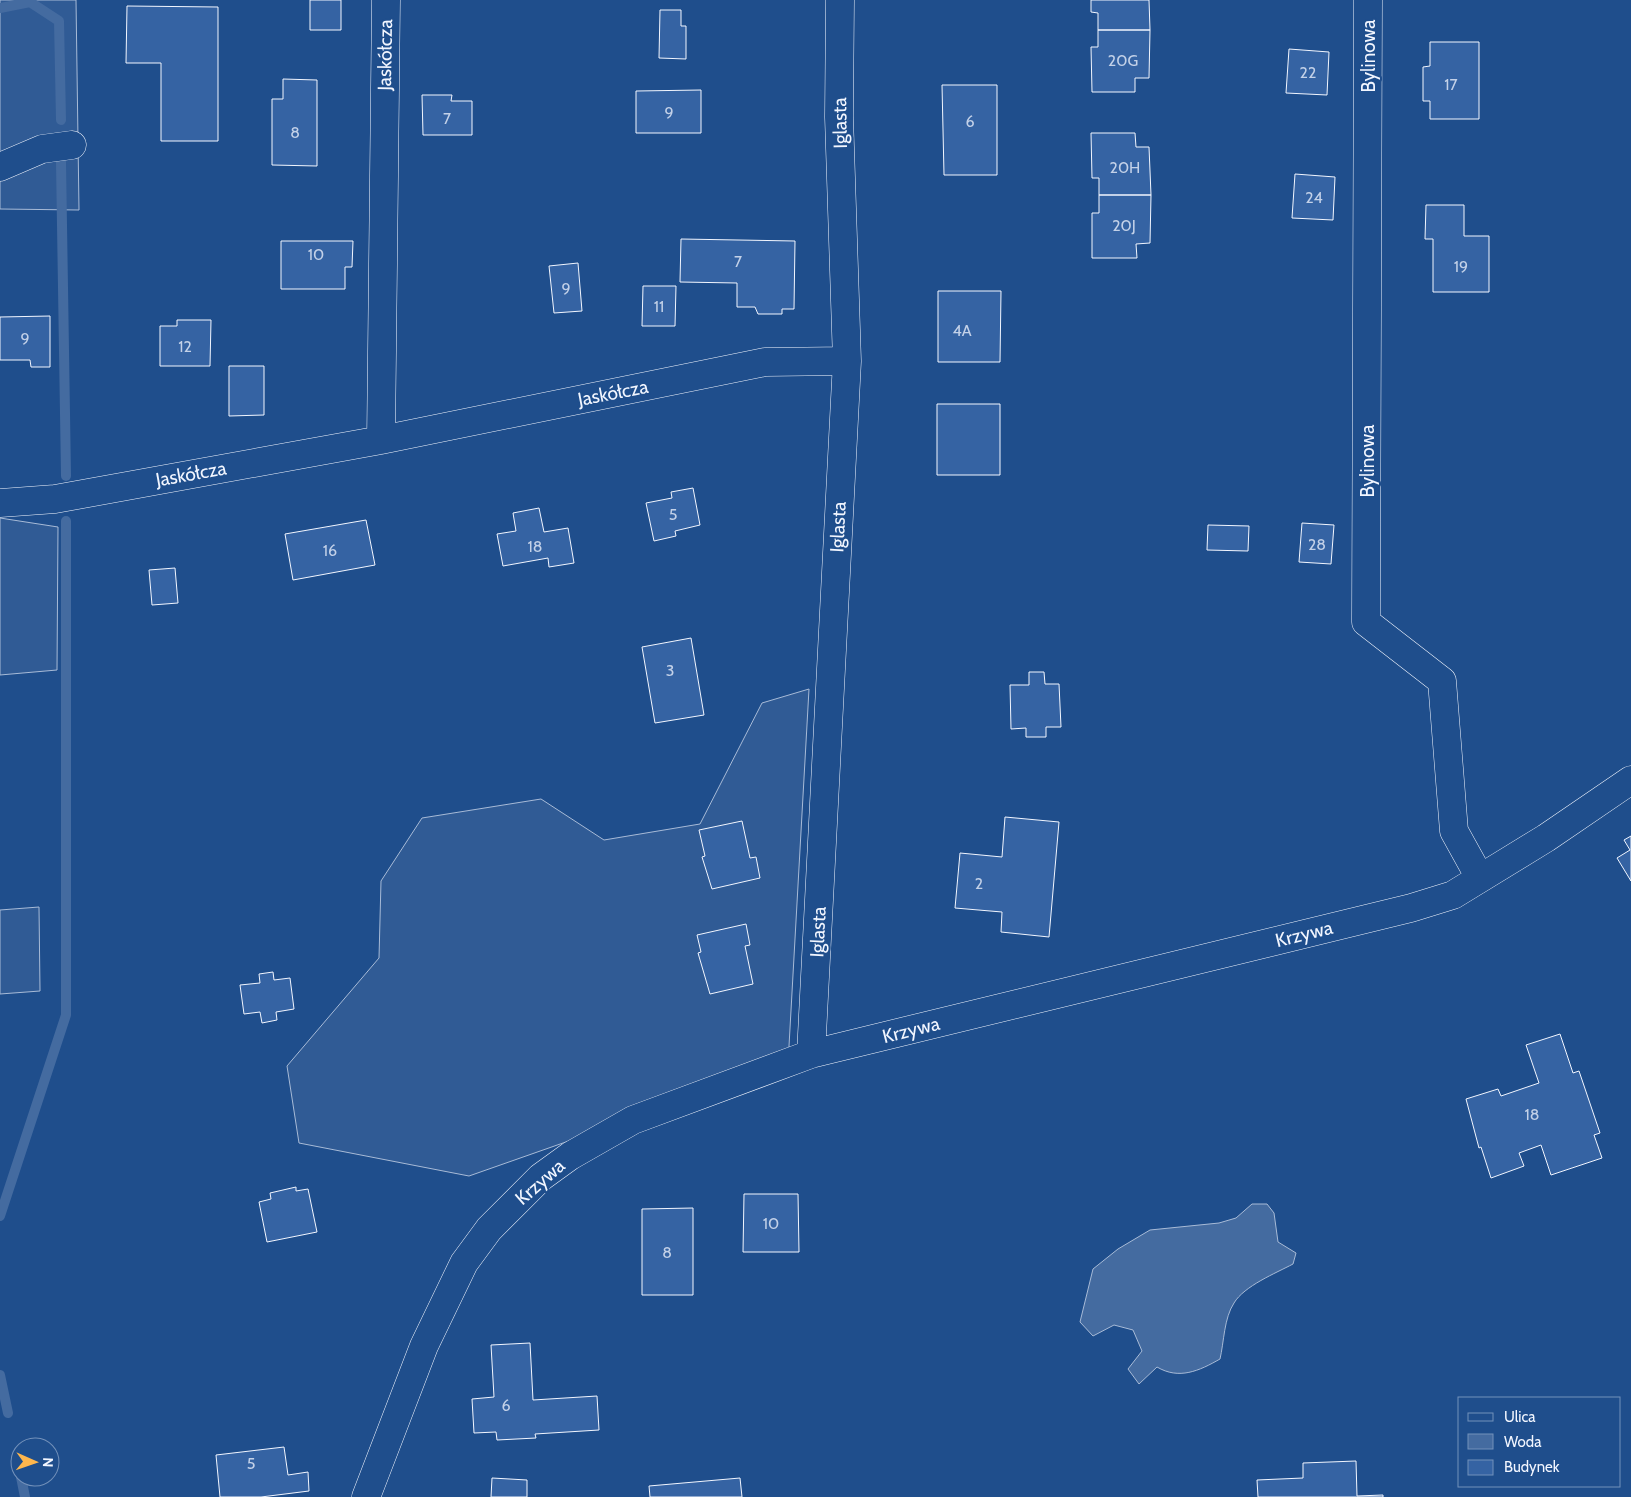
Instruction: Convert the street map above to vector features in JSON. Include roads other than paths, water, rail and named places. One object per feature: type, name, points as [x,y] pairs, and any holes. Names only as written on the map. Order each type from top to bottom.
[{"type":"street","name":"Jaskółcza","points":[[381,440],[386,0]]},
{"type":"street","name":"Iglasta","points":[[811,1054],[847,361],[839,117],[840,0]]},
{"type":"street","name":"Bylinowa","points":[[1368,0],[1366,622],[1442,681],[1454,831],[1480,878]]},
{"type":"street","points":[[0,167],[42,148],[72,145]]},
{"type":"street","name":"Jaskółcza","points":[[0,502],[55,499],[381,440],[765,362],[847,361]]},
{"type":"street","name":"Krzywa","points":[[366,1497],[424,1346],[464,1263],[489,1229],[541,1177],[570,1156],[633,1120],[811,1054],[1411,908],[1453,895],[1546,838],[1631,780]]},
{"type":"water","points":[[1252,1204],[1267,1204],[1274,1213],[1278,1242],[1296,1253],[1293,1264],[1261,1280],[1245,1291],[1234,1303],[1228,1316],[1220,1359],[1189,1372],[1173,1373],[1157,1367],[1139,1384],[1128,1369],[1142,1351],[1133,1330],[1114,1325],[1093,1336],[1080,1322],[1093,1269],[1118,1249],[1150,1230],[1219,1223],[1236,1218]]},
{"type":"waterway","points":[[0,8],[30,2],[59,21],[61,120]]},
{"type":"waterway","points":[[61,162],[66,476]]},
{"type":"waterway","points":[[0,1216],[66,1015],[66,521]]},
{"type":"waterway","points":[[0,1375],[8,1413]]},
{"type":"waterway","points":[[23,1487],[25,1497]]}]
